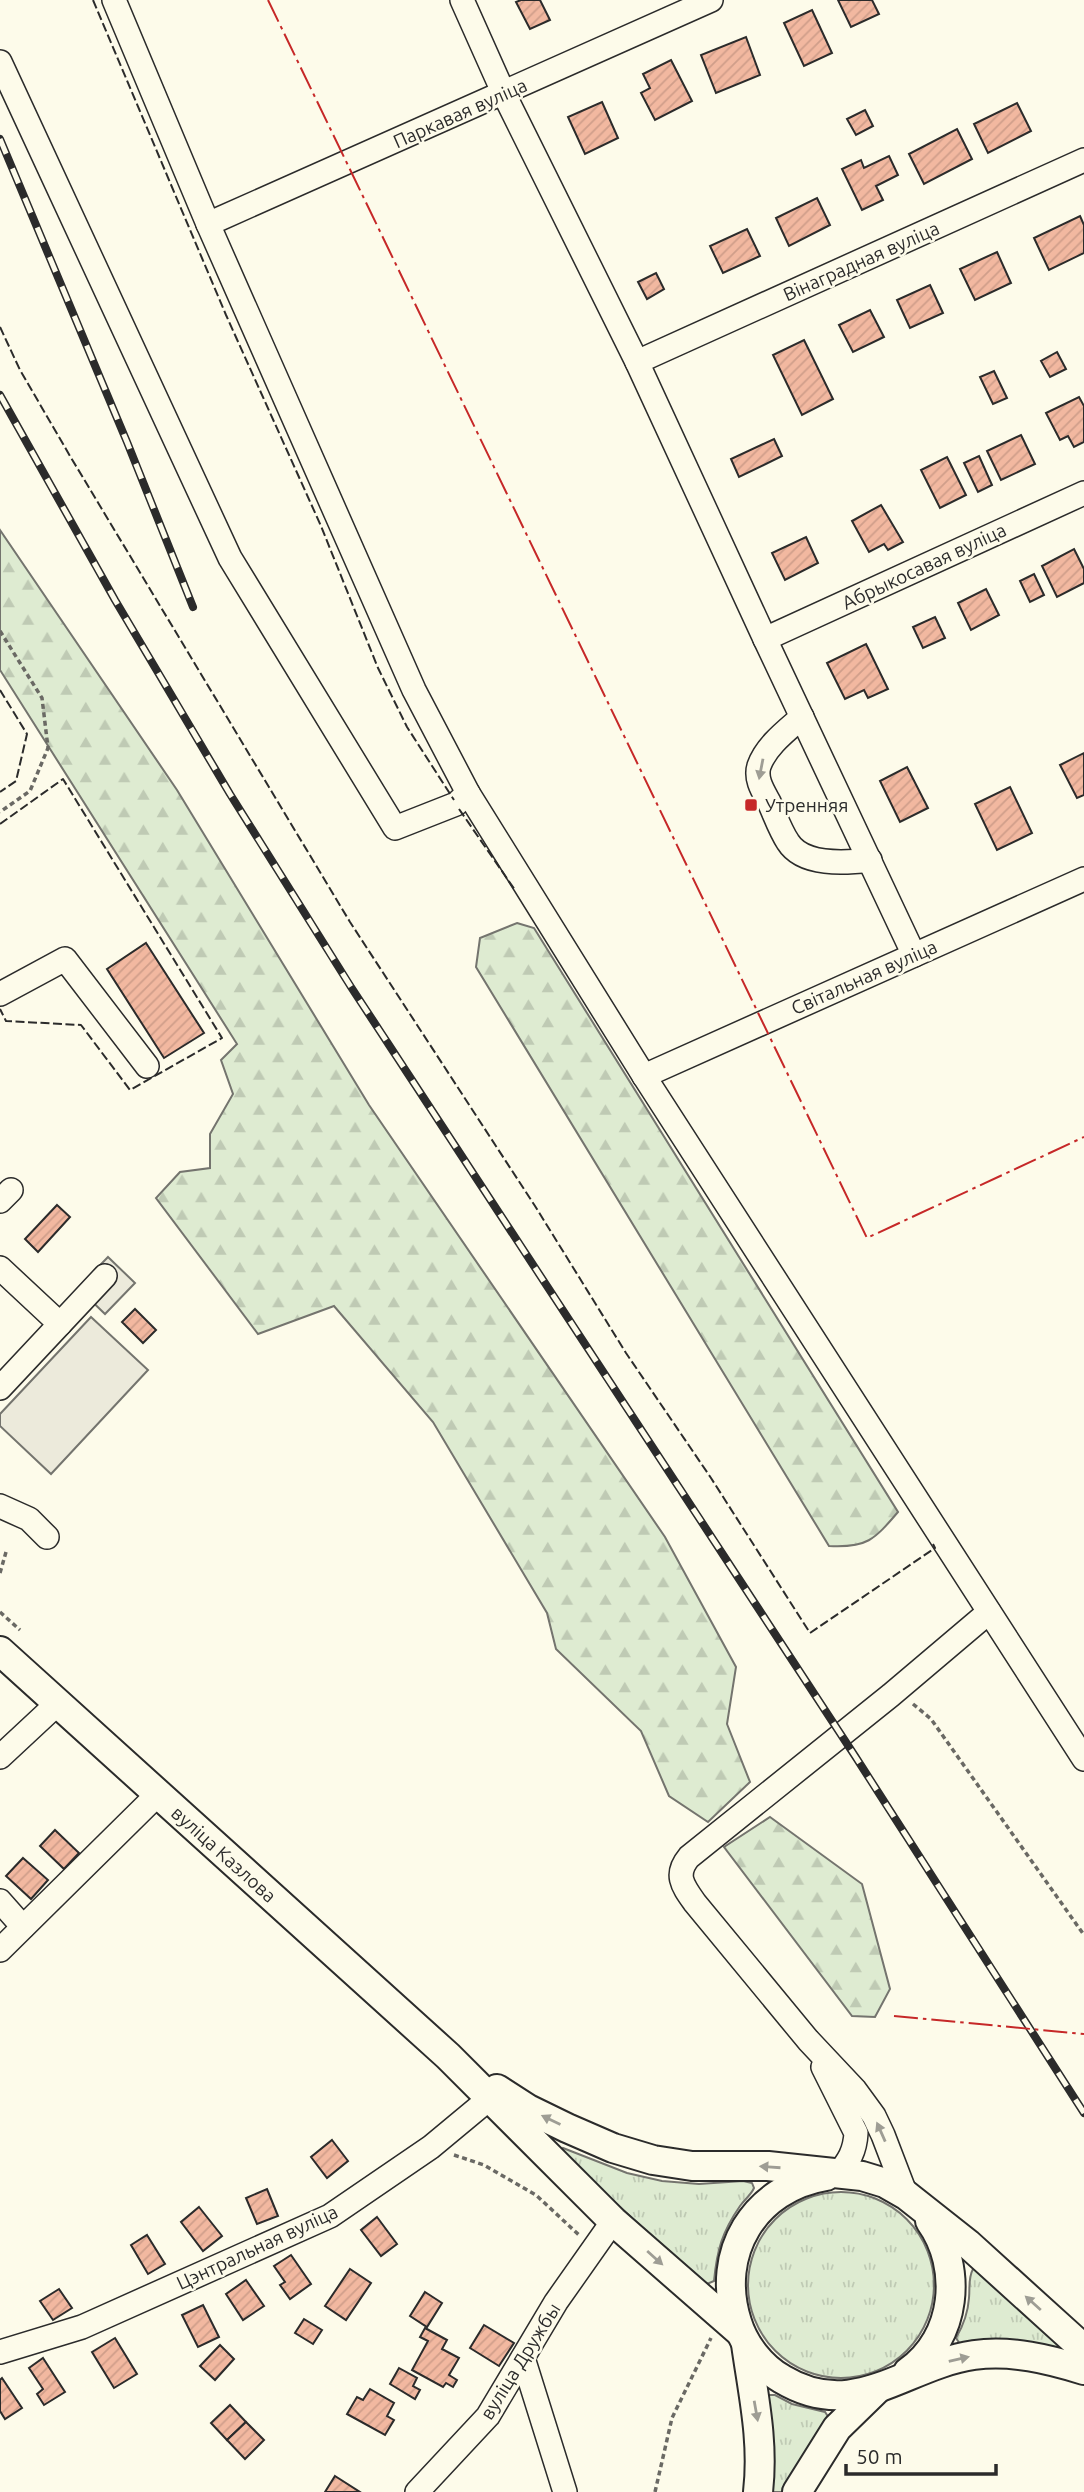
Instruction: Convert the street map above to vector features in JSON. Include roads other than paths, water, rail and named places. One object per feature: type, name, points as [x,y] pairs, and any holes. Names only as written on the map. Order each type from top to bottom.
[{"type":"main road","name":"вуліца Казлова","points":[[0,1651],[448,2056]]},
{"type":"main road","points":[[448,2056],[613,2221],[736,2331],[762,2363],[781,2379],[803,2390],[828,2395],[853,2395],[886,2386],[942,2363],[975,2355],[1016,2354],[1043,2358],[1084,2371]]},
{"type":"main road","points":[[448,2056],[528,2109],[613,2148],[653,2160],[692,2166],[768,2166],[862,2176],[885,2183],[968,2244],[1084,2349]]},
{"type":"main road","points":[[758,2492],[761,2462],[759,2425],[736,2331],[730,2271],[739,2241],[755,2214],[779,2193],[807,2179],[838,2174]]},
{"type":"main road","points":[[797,2492],[837,2428],[886,2386],[915,2367],[931,2349],[943,2327],[950,2304],[951,2279],[947,2254],[938,2232],[915,2203]]},
{"type":"street","points":[[114,0],[208,224],[414,690],[468,793],[645,1076],[1084,1759]]},
{"type":"street","points":[[462,0],[504,94],[637,362],[914,955]]},
{"type":"street","name":"Паркавая вуліца","points":[[208,224],[711,0]]},
{"type":"street","points":[[0,62],[230,558],[396,828],[456,804],[468,793]]},
{"type":"street","name":"Вінаградная вуліца","points":[[637,362],[1084,160]]},
{"type":"street","name":"Абрыкосавая вуліца","points":[[765,639],[1084,493]]},
{"type":"street","points":[[802,717],[778,738],[764,756],[758,770],[760,784],[788,842],[796,850],[826,861],[870,860]]},
{"type":"street","name":"Світальная вуліца","points":[[645,1076],[1084,879]]},
{"type":"street","points":[[0,994],[65,959],[147,1066]]},
{"type":"street","points":[[0,1268],[60,1324]]},
{"type":"street","points":[[0,1388],[105,1276]]},
{"type":"street","points":[[0,1506],[29,1519],[47,1537]]},
{"type":"street","points":[[915,2203],[874,2116],[855,2090],[808,2040],[695,1903],[680,1875],[689,1857],[891,1695],[989,1612]]},
{"type":"street","points":[[0,1757],[58,1703]]},
{"type":"street","points":[[0,1950],[158,1794]]},
{"type":"street","points":[[0,1900],[23,1927]]},
{"type":"street","points":[[808,2040],[856,2133],[850,2159],[838,2174]]},
{"type":"street","name":"Цэнтральная вуліца","points":[[0,2352],[82,2327],[330,2216],[431,2147],[490,2098]]},
{"type":"street","name":"вуліца Дружбы","points":[[416,2492],[488,2416],[556,2302],[613,2221]]},
{"type":"street","points":[[523,2358],[565,2492]]},
{"type":"railway","points":[[0,139],[193,607]]},
{"type":"railway","points":[[0,395],[115,600],[230,794],[351,987],[855,1756],[1084,2113]]},
{"type":"place","name":"Утренняя","points":[[751,805]]}]
